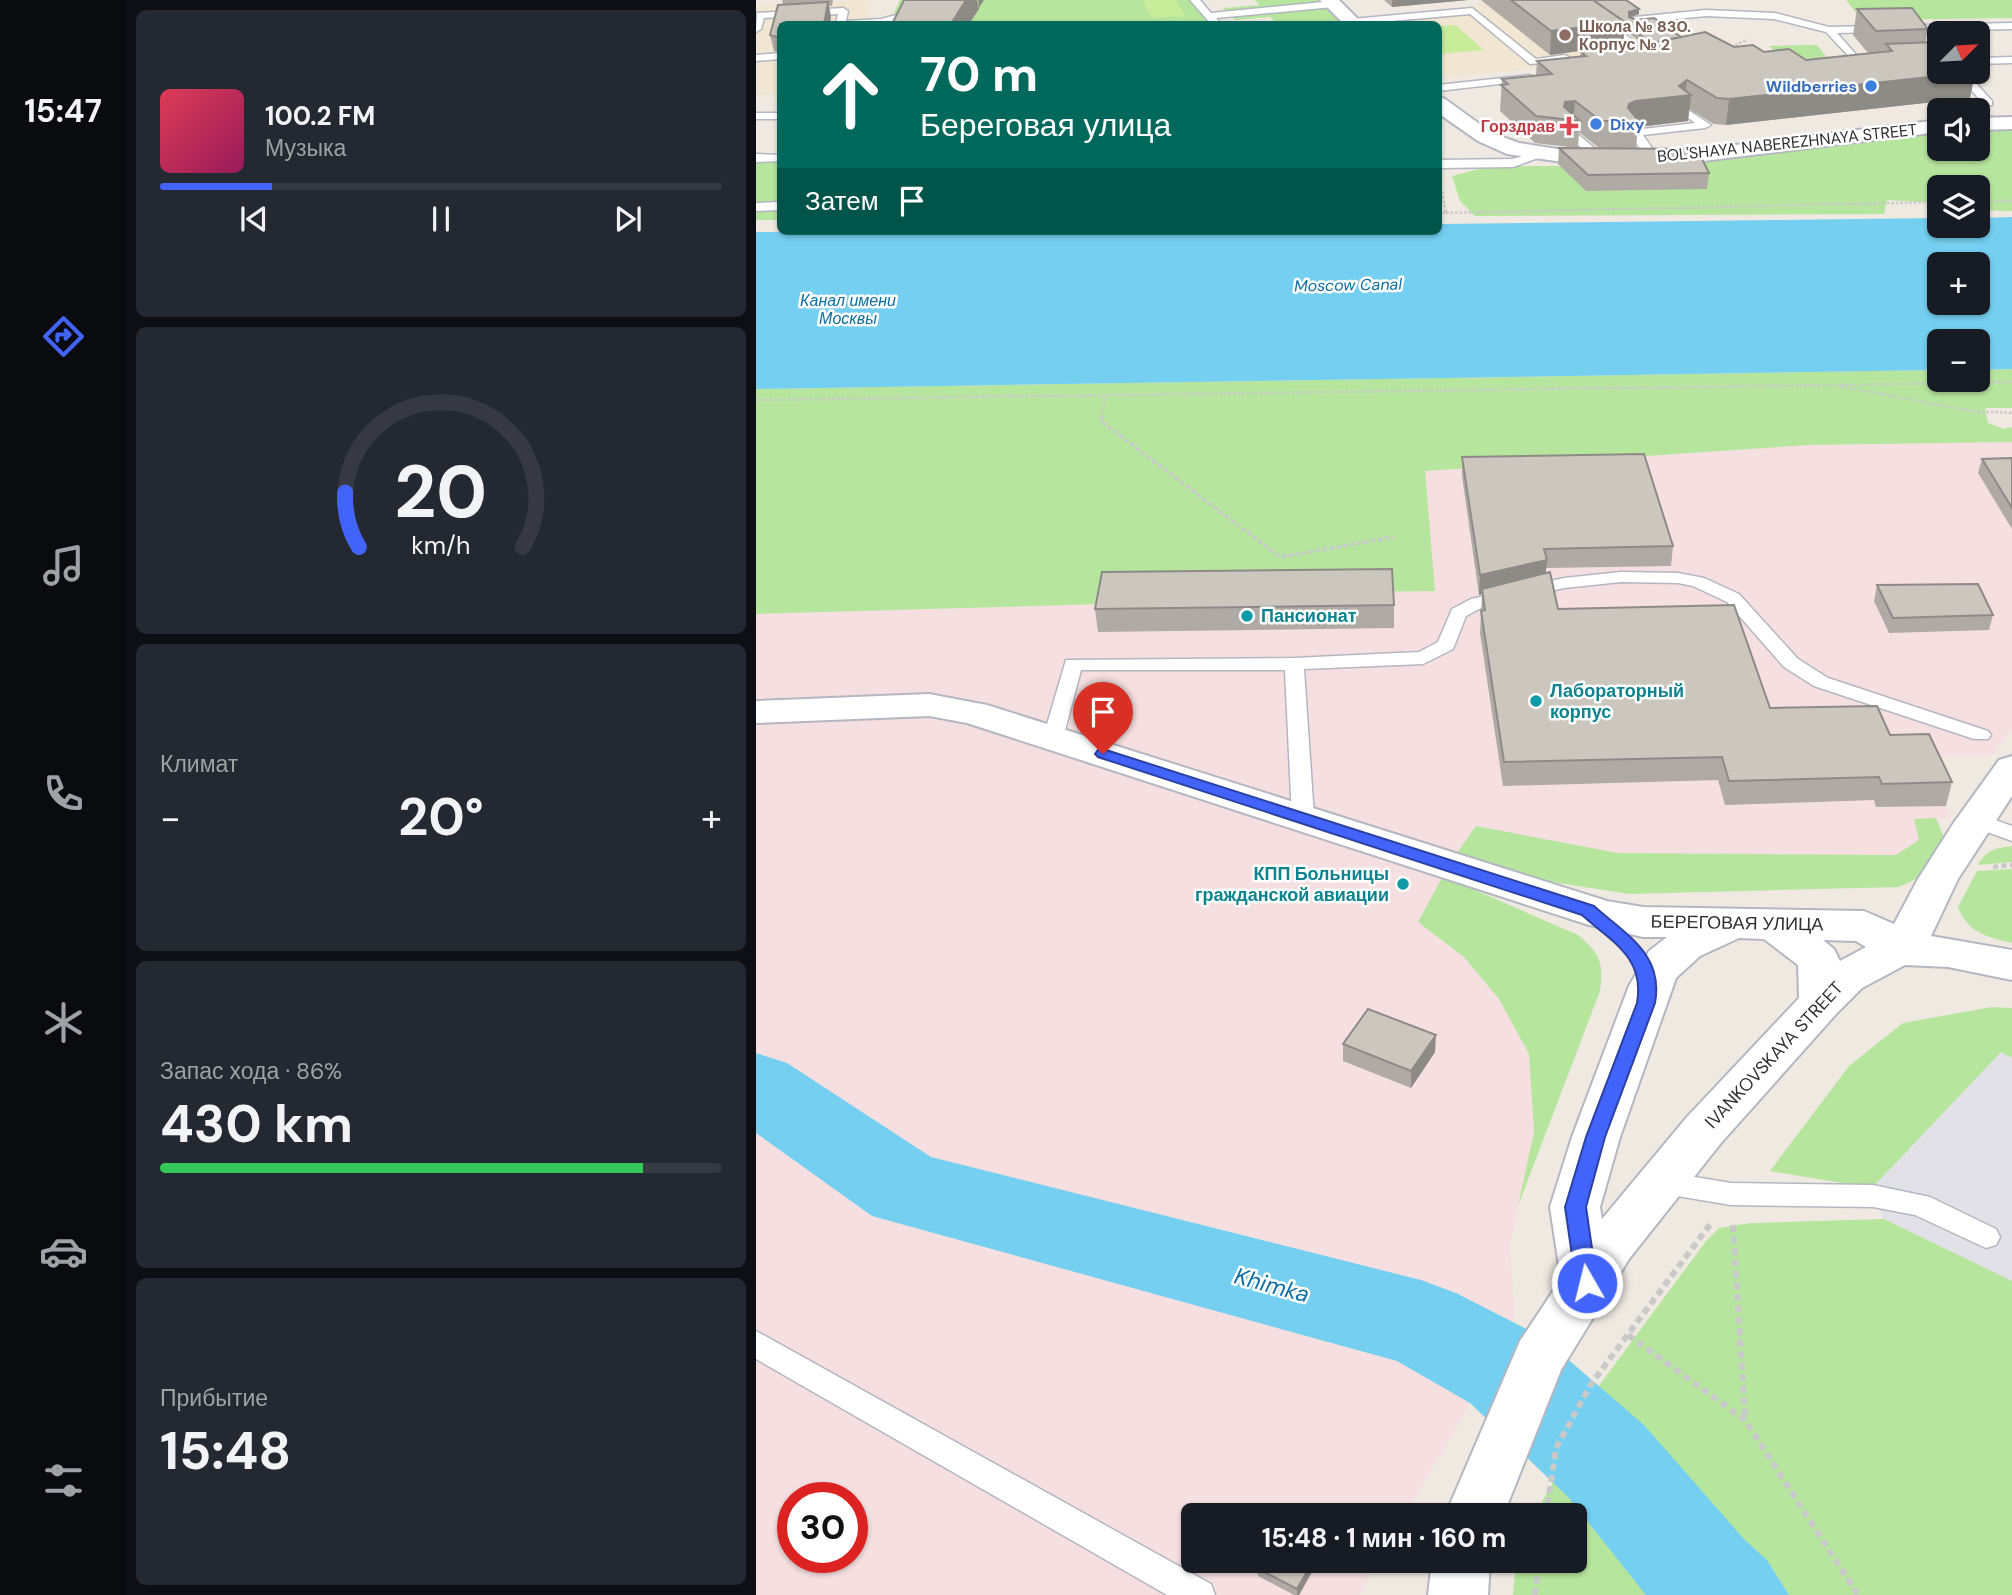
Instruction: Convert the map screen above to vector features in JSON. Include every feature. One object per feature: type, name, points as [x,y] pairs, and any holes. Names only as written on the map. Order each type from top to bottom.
[{"type":"street","points":[[1331,2],[1351,21]]},
{"type":"street","name":"BOL'SHAYA NABEREZHNAYA STREET","points":[[1442,106],[1485,137],[1515,149],[1601,159],[1695,156],[1927,127]]},
{"type":"street","points":[[1990,124],[2012,123]]},
{"type":"street","name":"БЕРЕГОВАЯ УЛИЦА","points":[[756,712],[929,705],[974,713],[1588,910],[1643,922],[1864,926],[1905,950]]},
{"type":"street","points":[[2012,768],[1994,827],[1914,920],[1905,950],[1948,952],[2012,965]]},
{"type":"street","points":[[1588,910],[1638,955],[1646,971],[1649,987]]},
{"type":"street","points":[[1587,1283],[1576,1207],[1596,1137],[1646,1003],[1649,987],[1662,961],[1690,943],[1752,923],[1794,937],[1819,960],[1821,1002]]},
{"type":"street","name":"IVANKOVSKAYA STREET","points":[[1484,1503],[1534,1436],[1539,1358],[1611,1244],[1659,1182],[1821,1002],[1847,977],[1886,955],[1905,950]]},
{"type":"street","points":[[1458,1595],[1460,1573]]},
{"type":"lane","points":[[756,5],[847,0]]},
{"type":"lane","points":[[1195,0],[1212,20],[1331,2]]},
{"type":"lane","points":[[887,21],[932,9]]},
{"type":"lane","points":[[756,29],[760,15],[843,10],[841,21]]},
{"type":"lane","points":[[1586,10],[1637,47],[1630,52],[1603,55]]},
{"type":"lane","points":[[881,21],[886,11]]},
{"type":"lane","points":[[1373,21],[1472,11],[1534,62],[1575,57]]},
{"type":"lane","points":[[1635,20],[1706,13],[1775,16],[1801,25],[1829,30],[2012,26]]},
{"type":"lane","points":[[1829,30],[1858,63]]},
{"type":"lane","points":[[756,58],[777,56]]},
{"type":"lane","points":[[1990,61],[2012,60]]},
{"type":"lane","points":[[1846,64],[1892,62]]},
{"type":"lane","points":[[1442,88],[1548,76]]},
{"type":"lane","points":[[1971,84],[1984,98]]},
{"type":"lane","points":[[1653,158],[1634,133],[1705,125],[1685,110]]},
{"type":"lane","points":[[756,116],[777,116]]},
{"type":"lane","points":[[1569,132],[1601,159]]},
{"type":"lane","points":[[1442,164],[1513,163],[1540,154]]},
{"type":"lane","points":[[756,158],[777,158]]},
{"type":"lane","points":[[756,206],[777,206]]},
{"type":"lane","points":[[1053,737],[1073,664],[1294,664],[1423,658],[1446,645],[1458,613],[1478,603],[1564,583],[1621,577],[1678,578],[1698,582],[1733,598],[1790,663],[1821,682],[1981,735]]},
{"type":"lane","points":[[1294,664],[1303,817]]},
{"type":"lane","points":[[1659,1182],[1731,1194],[1873,1196],[1920,1205],[1986,1237]]},
{"type":"lane","points":[[756,1345],[1199,1595]]},
{"type":"path","points":[[1442,191],[1446,213]]},
{"type":"path","points":[[1990,201],[2012,201]]},
{"type":"path","points":[[1442,213],[1927,202]]},
{"type":"path","points":[[756,400],[2012,382]]},
{"type":"path","points":[[1833,385],[1972,411],[2012,413]]},
{"type":"path","points":[[1105,395],[1101,421],[1280,557],[1394,537]]},
{"type":"path","points":[[1544,1503],[1534,1436],[1591,1384],[1731,1194]]},
{"type":"path","points":[[1731,1194],[1745,1420]]},
{"type":"path","points":[[1628,1335],[1745,1420],[1858,1595]]},
{"type":"path","points":[[1535,1595],[1538,1573]]},
{"type":"shaded area","points":[[862,0],[871,3],[867,21],[777,21],[777,94],[756,95],[756,6]]},
{"type":"shaded area","name":"Школа № 830. Корпус № 2","points":[[1511,0],[1626,30],[1676,25],[1701,41],[1626,59],[1442,78],[1442,21],[1380,21],[1375,17],[1479,7],[1476,3]]},
{"type":"shaded area","points":[[2012,442],[2012,727],[1993,755],[1924,757],[1952,818],[1914,819],[1920,840],[1896,855],[1618,853],[1476,827],[1449,864],[1418,922],[1464,957],[1499,999],[1529,1054],[1534,1132],[1510,1245],[1515,1327],[1412,1503],[1181,1503],[1181,1573],[1372,1573],[1359,1595],[756,1595],[756,614],[1103,604],[1105,595],[1435,591],[1425,471],[1809,445]]},
{"type":"shaded area","points":[[2001,1052],[2012,1058],[2012,1281],[1884,1219],[1872,1188]]},
{"type":"green space","points":[[900,0],[1189,0],[1207,21],[927,21],[894,13]]},
{"type":"green space","points":[[1142,0],[1176,0],[1185,16],[1152,18]]},
{"type":"green space","points":[[1255,0],[1317,0],[1339,21],[1274,21],[1270,17],[1235,20],[1223,8],[1259,5]]},
{"type":"green space","points":[[1846,0],[2012,0],[2012,18],[1862,20]]},
{"type":"green space","points":[[1455,25],[1484,50],[1442,54],[1442,26]]},
{"type":"green space","points":[[1817,45],[1828,59],[1782,58],[1769,46]]},
{"type":"green space","points":[[2012,128],[2012,211],[1990,210],[1990,175],[1927,175],[1927,202],[1887,200],[1884,214],[1475,216],[1460,201],[1452,176],[1490,166],[1661,166],[1927,133],[1927,161],[1990,161],[1990,129]]},
{"type":"green space","points":[[777,161],[777,220],[756,220],[756,162]]},
{"type":"green space","points":[[2012,369],[2012,408],[1985,408],[1988,423],[2004,429],[2012,427],[2012,442],[1809,445],[1425,471],[1435,591],[1105,595],[1103,604],[756,614],[756,389],[1927,370],[1927,392],[1990,392],[1990,370]]},
{"type":"green space","points":[[1936,818],[1946,842],[1942,850],[1921,875],[1898,887],[1629,894],[1546,881],[1457,853],[1476,826],[1618,853],[1896,855],[1919,840],[1914,819]]},
{"type":"green space","points":[[2012,846],[2012,862],[1978,865],[1984,856],[1992,851]]},
{"type":"green space","points":[[2012,869],[2012,943],[1987,936],[1973,928],[1958,907],[1977,871]]},
{"type":"green space","points":[[1443,876],[1578,935],[1596,953],[1601,966],[1600,991],[1518,1206],[1534,1132],[1529,1054],[1499,999],[1464,957],[1418,922]]},
{"type":"green space","points":[[1992,1007],[2012,1008],[2012,1058],[2001,1052],[1872,1188],[1770,1171],[1849,1066],[1903,1023]]},
{"type":"green space","points":[[1884,1219],[2012,1281],[2012,1595],[1789,1595],[1767,1560],[1657,1460],[1621,1441],[1590,1486],[1646,1595],[1513,1595],[1515,1573],[1587,1573],[1587,1503],[1541,1503],[1560,1469],[1563,1451],[1598,1387],[1706,1241],[1719,1228],[1751,1223]]},
{"type":"water","name":"Канал имени Москвы","points":[[2012,217],[2012,369],[1990,370],[1990,329],[1927,329],[1927,370],[756,389],[756,232],[777,232],[777,235],[1442,235],[1442,224],[1927,218],[1927,238],[1990,238],[1990,218]]},
{"type":"water","points":[[1621,1441],[1657,1460],[1767,1560],[1789,1595],[1646,1595],[1590,1486]]},
{"type":"building","points":[[904,0],[966,0],[953,21],[894,21]]},
{"type":"building","points":[[1511,0],[1593,0],[1625,22],[1551,31]]},
{"type":"building","points":[[1593,0],[1626,0],[1639,9],[1629,12],[1629,17],[1636,20],[1654,18],[1681,37],[1642,45],[1643,37]]},
{"type":"building","points":[[828,2],[825,21],[777,21],[777,37],[770,35],[778,5]]},
{"type":"building","points":[[1912,8],[1927,29],[1876,31],[1857,9]]},
{"type":"building","points":[[1705,32],[1734,47],[1753,45],[1764,52],[1789,49],[1806,60],[1892,51],[1886,44],[1927,42],[1927,77],[1729,99],[1717,98],[1687,80],[1679,86],[1691,95],[1629,104],[1628,108],[1639,121],[1601,121],[1575,101],[1565,102],[1564,107],[1580,121],[1536,116],[1501,85],[1508,84],[1502,79],[1552,74],[1537,61],[1586,56],[1581,52],[1634,47]]},
{"type":"building","points":[[1559,148],[1697,149],[1709,173],[1588,175]]},
{"type":"building","points":[[1644,454],[1673,546],[1544,549],[1547,560],[1480,575],[1462,457]]},
{"type":"building","points":[[2012,458],[2012,508],[1982,459]]},
{"type":"building","points":[[1392,569],[1394,605],[1095,609],[1102,572]]},
{"type":"building","points":[[1550,572],[1558,609],[1734,605],[1770,708],[1877,706],[1890,735],[1929,734],[1952,782],[1882,784],[1879,777],[1729,781],[1722,757],[1504,762],[1481,611],[1485,610],[1482,589]]},
{"type":"building","points":[[1978,584],[1993,615],[1893,618],[1877,585]]},
{"type":"building","points":[[1368,1009],[1436,1035],[1411,1071],[1343,1044]]},
{"type":"building","points":[[1267,1573],[1306,1573],[1297,1589]]},
{"type":"waterway","name":"Khimka","points":[[756,1087],[905,1189],[1421,1324],[1506,1370],[1606,1461],[1718,1595]]},
{"type":"place","name":"Школа № 830. Корпус № 2","points":[[1565,35]]},
{"type":"place","name":"Wildberries","points":[[1871,86]]},
{"type":"place","name":"Dixy","points":[[1596,124]]},
{"type":"place","name":"Горздрав","points":[[1569,126]]},
{"type":"place","name":"Пансионат","points":[[1247,616]]},
{"type":"place","name":"Лабораторный корпус","points":[[1536,701]]},
{"type":"place","name":"КПП Больницы гражданской авиации","points":[[1403,884]]},
{"type":"route","points":[[1103,754],[1588,910],[1638,955],[1646,971],[1649,987],[1646,1003],[1596,1137],[1576,1207],[1587,1283]]},
{"type":"water label","name":"Moscow Canal","points":[[1348,285]]}]
